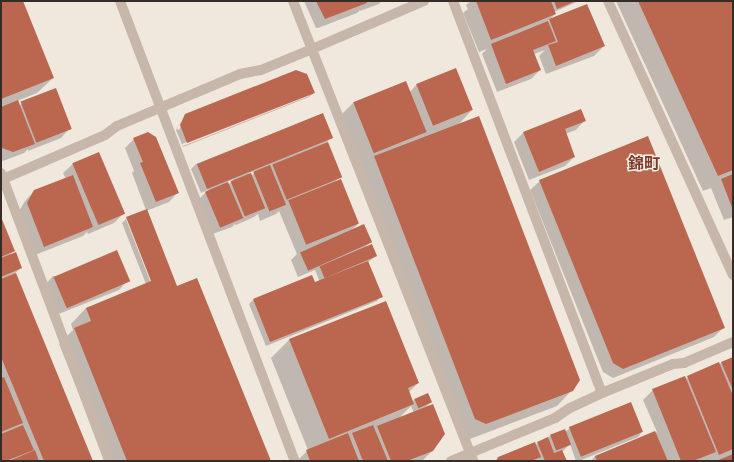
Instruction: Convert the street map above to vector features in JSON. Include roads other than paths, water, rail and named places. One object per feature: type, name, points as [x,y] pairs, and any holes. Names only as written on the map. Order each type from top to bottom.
[{"type":"street","points":[[120,1],[295,461]]},
{"type":"street","points":[[293,1],[472,457]]},
{"type":"street","points":[[109,461],[2,177],[105,135],[117,126],[240,74],[261,70],[424,1]]},
{"type":"street","points":[[453,1],[602,393]]},
{"type":"street","points":[[608,1],[733,275]]},
{"type":"street","points":[[451,461],[472,457],[554,418],[570,408],[602,393],[673,364],[684,363],[733,342]]},
{"type":"district","name":"錦町","points":[[644,163]]}]
